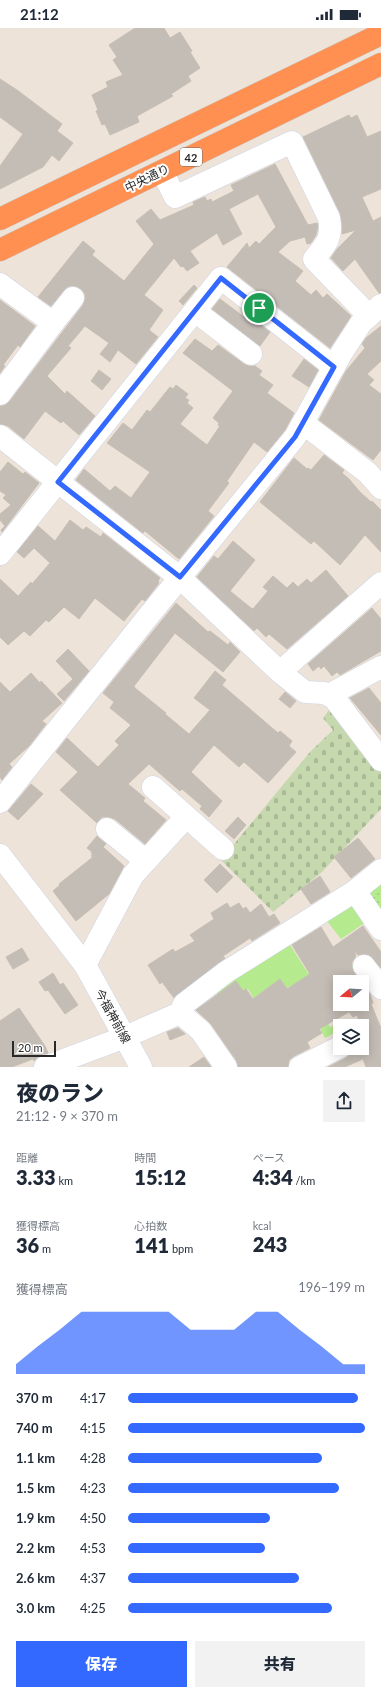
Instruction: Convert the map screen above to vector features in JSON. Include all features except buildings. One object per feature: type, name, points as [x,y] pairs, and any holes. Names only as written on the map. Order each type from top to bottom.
[{"type":"highway","name":"42","points":[[2,216],[379,35]]},
{"type":"highway","name":"中央通り","points":[[0,250],[381,64]]},
{"type":"street","points":[[0,802],[180,577],[295,437],[334,367],[361,323],[377,311],[314,259],[329,241],[331,228],[329,218],[292,142],[174,197],[162,171]]},
{"type":"street","points":[[0,554],[221,278],[334,367]]},
{"type":"street","points":[[0,284],[53,323]]},
{"type":"street","points":[[0,394],[73,298]]},
{"type":"street","points":[[195,311],[251,354]]},
{"type":"street","points":[[303,423],[368,474],[381,488]]},
{"type":"street","points":[[0,436],[180,577],[280,672],[305,692],[324,693],[334,698],[381,760]]},
{"type":"street","points":[[280,672],[381,583]]},
{"type":"street","points":[[329,695],[381,667]]},
{"type":"street","points":[[153,787],[223,849]]},
{"type":"street","points":[[85,965],[133,876],[186,817]]},
{"type":"street","points":[[108,829],[146,861]]},
{"type":"street","name":"今福神前線","points":[[0,855],[85,965],[141,1067]]},
{"type":"street","points":[[45,1067],[125,1037],[180,1013],[184,1004],[226,972],[355,891],[381,870]]},
{"type":"street","points":[[355,891],[381,929]]},
{"type":"street","points":[[364,966],[381,988]]},
{"type":"street","points":[[180,1013],[201,1031],[226,1067]]},
{"type":"street","points":[[300,1067],[333,1050]]},
{"type":"green space","points":[[332,706],[381,764],[381,809],[322,872],[273,912],[221,860],[310,752],[333,730],[323,718]]},
{"type":"green space","points":[[381,877],[381,917],[363,891]]},
{"type":"green space","points":[[352,899],[369,920],[341,939],[324,917]]},
{"type":"green space","points":[[288,942],[308,973],[342,949],[356,970],[350,975],[333,975],[333,988],[308,1008],[292,985],[237,1026],[257,1004],[248,989],[225,1004],[215,990]]},
{"type":"green space","points":[[320,1010],[330,1027],[333,1026],[333,1034],[325,1038],[313,1015]]},
{"type":"route","points":[[221,278],[259,308],[334,367],[295,437],[180,577],[58,482],[221,278]]}]
